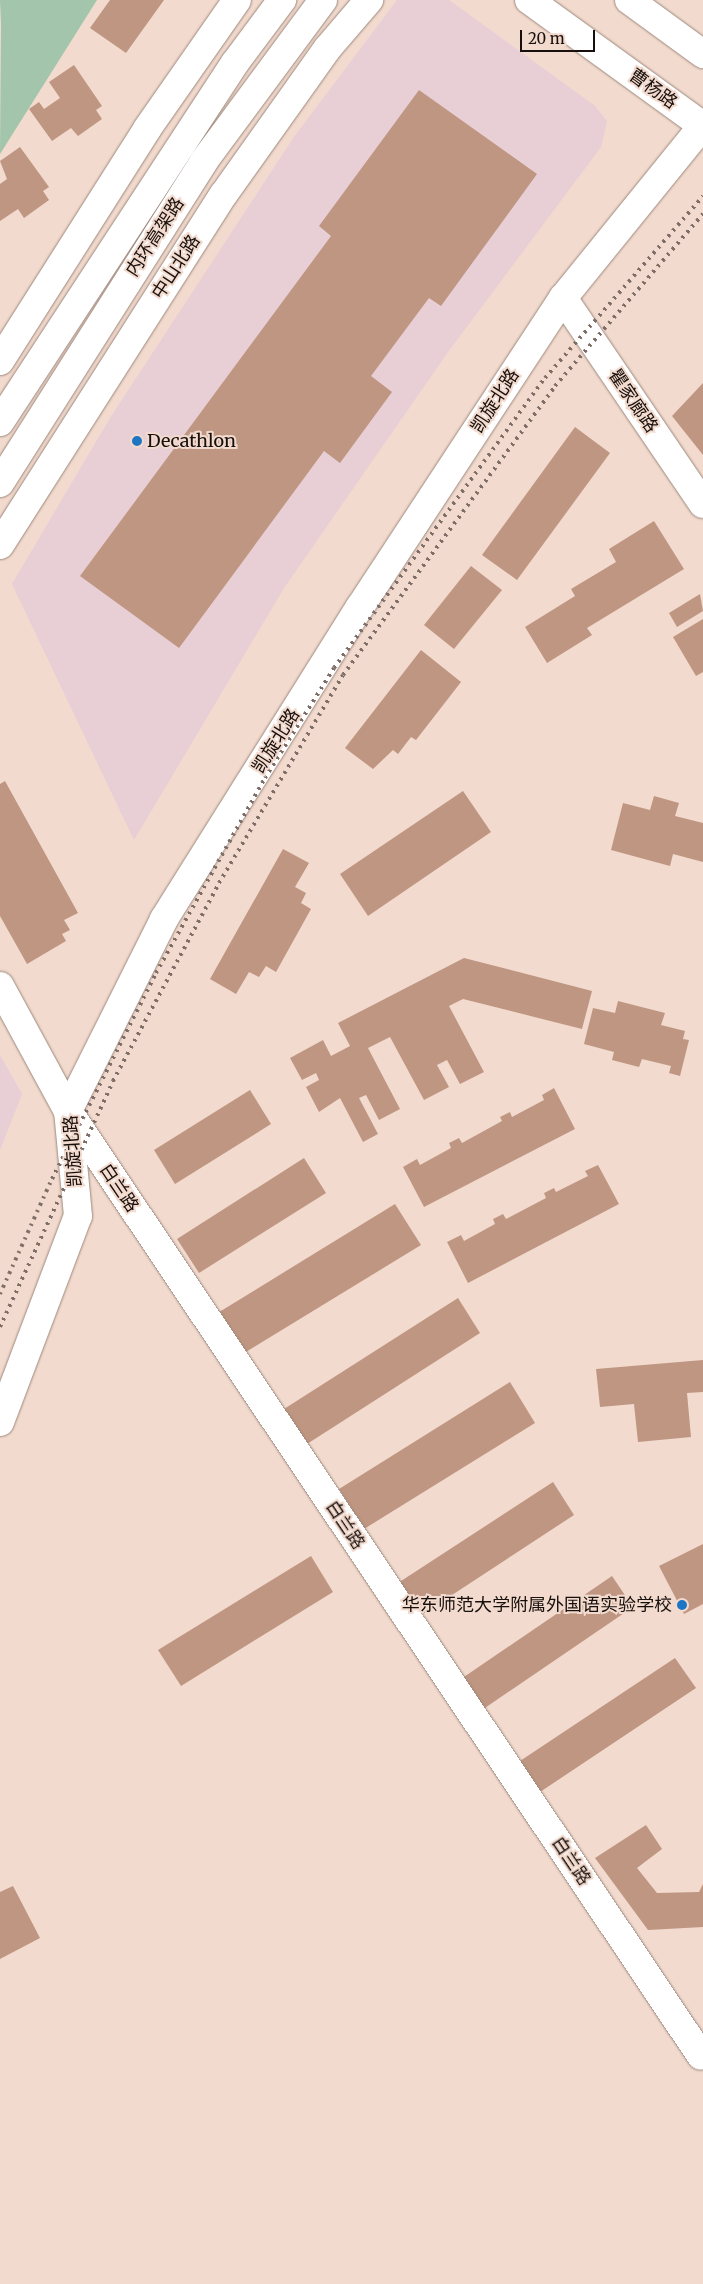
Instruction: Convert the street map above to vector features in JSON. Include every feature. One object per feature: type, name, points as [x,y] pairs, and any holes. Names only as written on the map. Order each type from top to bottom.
[{"type":"main road","points":[[0,360],[146,129],[237,0]]},
{"type":"main road","name":"内环高架路","points":[[0,422],[235,63],[282,0]]},
{"type":"main road","name":"内环高架路","points":[[0,483],[204,161],[323,0]]},
{"type":"main road","name":"中山北路","points":[[0,545],[224,194],[327,49],[369,0]]},
{"type":"main road","name":"曹杨路","points":[[529,0],[703,125]]},
{"type":"main road","points":[[629,0],[703,54]]},
{"type":"main road","name":"凯旋北路","points":[[0,1422],[78,1216],[68,1111],[164,919],[360,607],[562,298],[703,125]]},
{"type":"main road","name":"瞿家廊路","points":[[562,298],[703,504]]},
{"type":"main road","name":"白兰路","points":[[0,986],[68,1111],[702,2056]]},
{"type":"shaded area","points":[[397,0],[449,0],[595,106],[607,121],[601,147],[448,352],[284,588],[134,840],[12,584],[110,418],[294,137]]},
{"type":"shaded area","points":[[0,1055],[22,1094],[0,1150]]},
{"type":"green space","points":[[0,0],[97,0],[0,154],[1,24]]},
{"type":"building","points":[[110,0],[164,0],[126,53],[90,28]]},
{"type":"building","points":[[74,65],[102,106],[96,110],[102,119],[78,136],[71,128],[52,141],[29,109],[39,102],[44,109],[60,98],[49,82]]},
{"type":"building","points":[[419,90],[537,174],[441,306],[429,298],[371,376],[392,392],[340,463],[324,451],[179,648],[80,576],[331,236],[319,226]]},
{"type":"building","points":[[20,147],[49,187],[43,191],[49,200],[24,218],[18,209],[0,221],[0,184],[7,179],[0,161]]},
{"type":"building","points":[[703,383],[703,455],[672,416]]},
{"type":"building","points":[[575,427],[610,453],[517,580],[482,555]]},
{"type":"building","points":[[654,521],[684,569],[587,628],[592,635],[547,663],[525,627],[575,596],[571,589],[616,562],[609,549]]},
{"type":"building","points":[[471,566],[502,590],[454,649],[424,625]]},
{"type":"building","points":[[700,594],[703,611],[677,627],[669,613]]},
{"type":"building","points":[[703,619],[703,672],[696,676],[673,637]]},
{"type":"building","points":[[421,650],[461,682],[416,740],[411,737],[398,754],[393,750],[373,769],[345,748]]},
{"type":"building","points":[[5,781],[78,913],[64,920],[70,930],[62,934],[66,941],[27,964],[0,916],[0,784]]},
{"type":"building","points":[[463,791],[491,832],[368,916],[340,874]]},
{"type":"building","points":[[654,796],[679,803],[675,816],[703,823],[703,862],[673,854],[670,866],[611,850],[623,803],[650,810]]},
{"type":"building","points":[[283,849],[309,863],[295,887],[306,893],[301,903],[311,909],[276,972],[266,966],[259,977],[249,972],[236,994],[210,979]]},
{"type":"building","points":[[464,958],[592,991],[582,1029],[463,999],[449,1006],[484,1072],[460,1084],[447,1060],[437,1065],[449,1087],[424,1100],[390,1037],[368,1048],[400,1109],[379,1120],[366,1095],[359,1098],[378,1134],[363,1142],[340,1098],[319,1112],[306,1087],[319,1080],[316,1073],[302,1080],[290,1058],[323,1040],[331,1056],[350,1046],[338,1023]]},
{"type":"building","points":[[618,1001],[665,1013],[661,1025],[685,1031],[683,1039],[689,1040],[680,1076],[669,1073],[671,1066],[642,1059],[639,1067],[612,1060],[614,1052],[584,1044],[593,1008],[615,1013]]},
{"type":"building","points":[[554,1088],[575,1129],[424,1207],[403,1167],[417,1159],[420,1165],[451,1148],[449,1143],[459,1138],[462,1143],[502,1121],[500,1117],[510,1112],[512,1117],[544,1100],[542,1095]]},
{"type":"building","points":[[250,1090],[271,1124],[175,1184],[154,1150]]},
{"type":"building","points":[[304,1158],[326,1193],[199,1273],[177,1239]]},
{"type":"building","points":[[598,1165],[619,1204],[468,1283],[447,1242],[461,1235],[464,1241],[495,1224],[493,1219],[503,1214],[506,1219],[546,1198],[544,1193],[554,1188],[556,1192],[588,1176],[585,1171]]},
{"type":"building","points":[[395,1204],[421,1245],[241,1355],[216,1314]]},
{"type":"building","points":[[458,1298],[480,1333],[307,1444],[284,1409]]},
{"type":"building","points":[[703,1360],[703,1392],[687,1393],[691,1437],[638,1442],[634,1404],[600,1407],[596,1369]]},
{"type":"building","points":[[510,1382],[535,1423],[364,1529],[339,1489]]},
{"type":"building","points":[[553,1482],[574,1515],[420,1616],[398,1583]]},
{"type":"building","points":[[703,1544],[703,1604],[684,1614],[659,1566]]},
{"type":"building","points":[[311,1556],[333,1592],[181,1686],[158,1650]]},
{"type":"building","points":[[612,1576],[633,1607],[479,1712],[458,1681]]},
{"type":"building","points":[[675,1658],[696,1688],[537,1794],[517,1763]]},
{"type":"building","points":[[646,1825],[662,1849],[637,1868],[657,1893],[699,1892],[703,1884],[703,1927],[648,1930],[595,1858]]},
{"type":"building","points":[[13,1886],[40,1938],[0,1959],[0,1892]]},
{"type":"railway","points":[[0,1294],[52,1179],[156,973],[265,778],[334,668],[545,378],[703,196]]},
{"type":"railway","points":[[0,1327],[113,1081],[219,883],[343,675],[555,386],[703,214]]},
{"type":"place","name":"Decathlon","points":[[137,441]]},
{"type":"place","name":"华东师范大学附属外国语实验学校","points":[[682,1605]]}]
